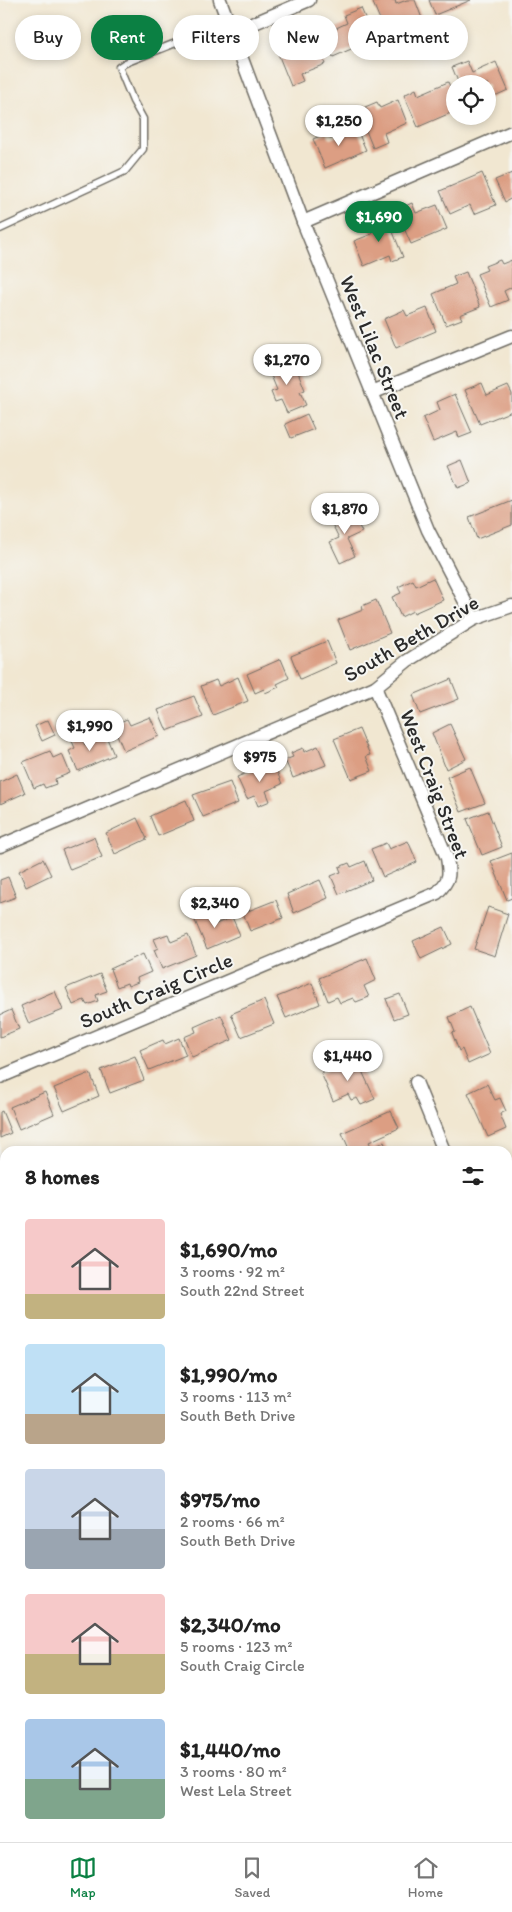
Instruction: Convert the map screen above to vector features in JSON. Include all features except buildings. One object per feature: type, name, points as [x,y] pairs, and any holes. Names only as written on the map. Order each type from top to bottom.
[{"type":"street","name":"West Lilac Street","points":[[220,0],[226,15]]},
{"type":"street","points":[[259,17],[309,0]]},
{"type":"street","name":"West Lilac Street","points":[[243,60],[303,222],[428,530],[474,619]]},
{"type":"street","points":[[303,222],[512,132]]},
{"type":"street","points":[[372,393],[512,336]]},
{"type":"street","name":"South Beth Drive","points":[[0,846],[376,686],[407,661],[474,619],[512,606]]},
{"type":"street","name":"West Craig Street","points":[[376,686],[447,858],[450,872],[446,884],[437,893]]},
{"type":"street","name":"South Craig Circle","points":[[0,1077],[437,893]]},
{"type":"street","points":[[416,1082],[442,1146]]},
{"type":"lane","points":[[0,229],[126,171],[143,149],[143,119],[133,101],[119,67],[125,63],[173,47]]}]
